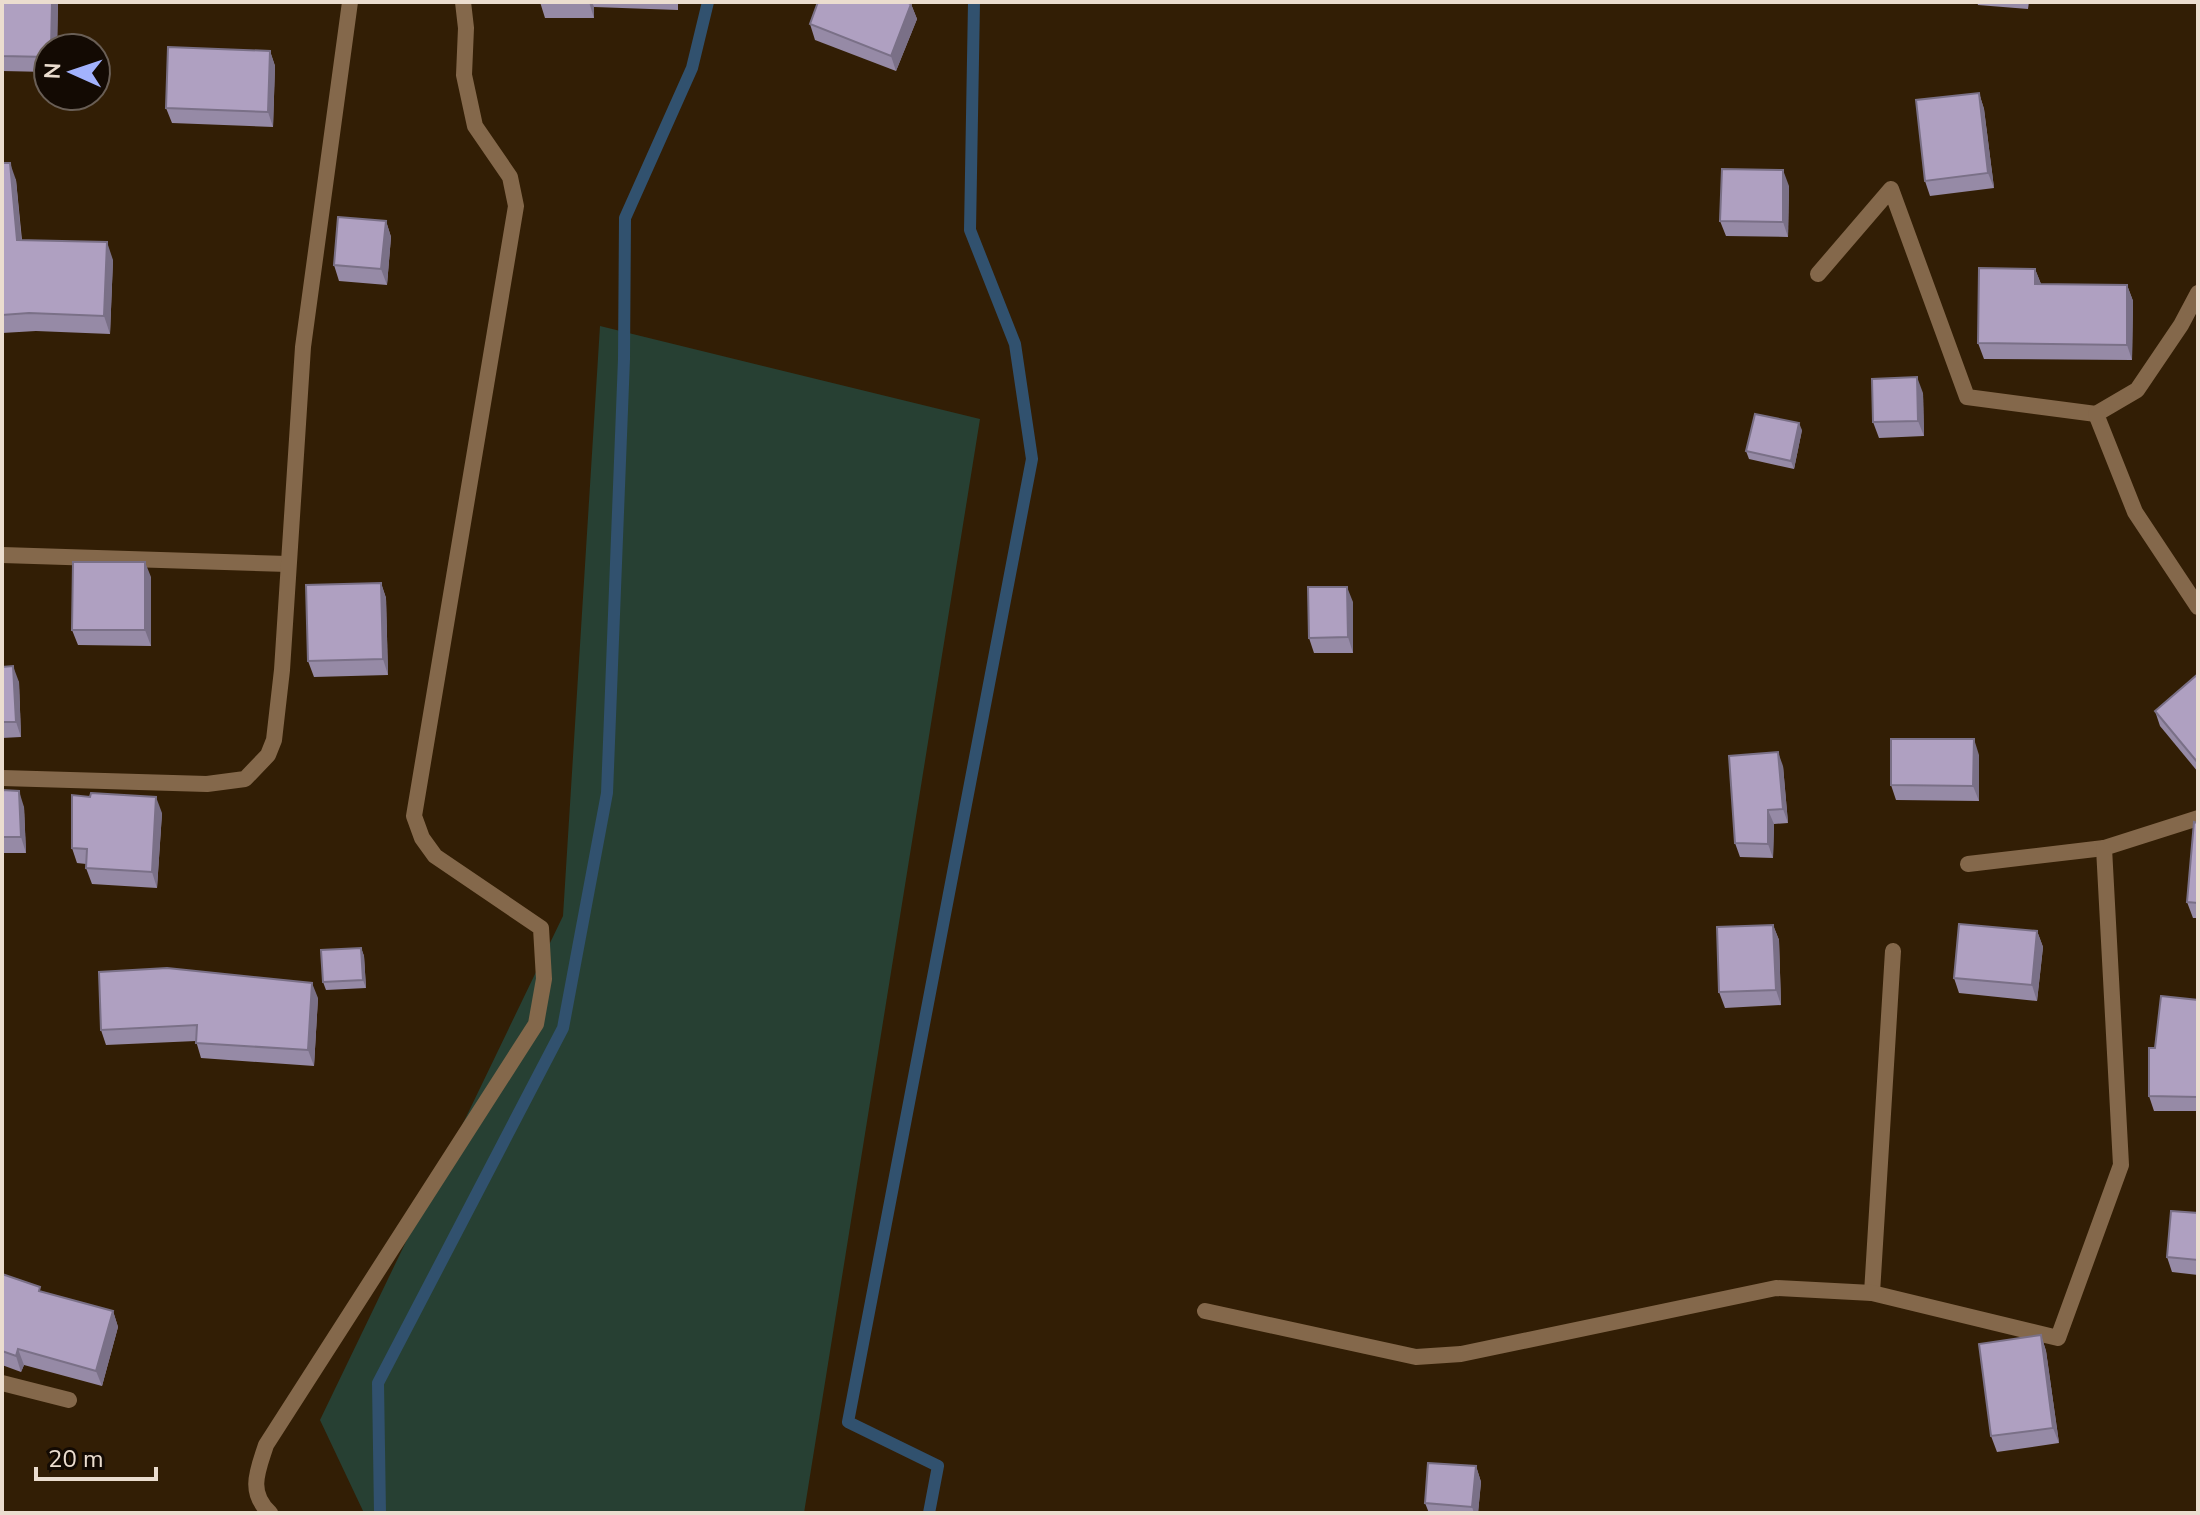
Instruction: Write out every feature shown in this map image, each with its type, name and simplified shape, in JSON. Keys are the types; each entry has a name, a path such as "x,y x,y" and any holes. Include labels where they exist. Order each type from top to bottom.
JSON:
{"street":[{"path":"2,778 207,784 245,779 268,755 274,740 282,670 303,347 331,163 350,2"},
{"path":"270,1513 262,1506 254,1482 266,1445 536,1024 544,979 541,928 435,856 422,838 414,816 516,206 510,177 475,126 464,75 466,28 463,2"},
{"path":"1818,274 1891,189 1967,397 2096,414 2137,390 2181,325 2198,293"},
{"path":"2096,414 2135,512 2198,607"},
{"path":"2,555 288,564"},
{"path":"1968,864 2104,848 2198,818"},
{"path":"1205,1311 1416,1357 1461,1354 1776,1288 1872,1293 2058,1338 2121,1165 2104,848"},
{"path":"1872,1293 1893,951"},
{"path":"2,1383 69,1400"}],"green space":[{"path":"600,326 980,419 804,1513 364,1513 320,1420 563,916"}],"building":[{"path":"2,2 52,2 51,32 32,32 32,57 2,56"},
{"path":"589,2 589,3 540,3"},
{"path":"818,2 911,4 891,56 810,24"},
{"path":"168,47 270,51 268,112 166,108"},
{"path":"1979,93 1988,173 1925,181 1916,100"},
{"path":"2,163 10,163 17,240 107,242 104,316 2,315"},
{"path":"1722,169 1783,170 1783,222 1720,221"},
{"path":"338,217 386,221 381,269 334,265"},
{"path":"1979,268 2035,269 2035,284 2127,285 2127,345 1978,343"},
{"path":"1917,377 1918,421 1873,422 1872,379"},
{"path":"1755,414 1799,423 1791,461 1746,451"},
{"path":"73,562 145,562 145,630 72,630"},
{"path":"381,583 383,659 308,661 306,585"},
{"path":"1308,587 1347,587 1348,637 1309,638"},
{"path":"13,666 16,722 2,722 2,667"},
{"path":"2198,674 2198,763 2155,711"},
{"path":"1891,739 1974,739 1973,786 1891,785"},
{"path":"1778,752 1783,809 1768,810 1768,844 1735,843 1729,756"},
{"path":"2,790 19,791 21,837 2,837"},
{"path":"91,793 156,797 152,872 86,868 87,849 72,848 72,795 90,797"},
{"path":"2194,822 2198,823 2198,903 2187,902"},
{"path":"1959,924 2037,931 2032,985 1954,978"},
{"path":"1773,925 1776,990 1719,992 1717,927"},
{"path":"361,948 363,980 323,982 321,950"},
{"path":"167,968 312,983 308,1050 196,1043 197,1025 101,1030 99,972"},
{"path":"2161,996 2198,1000 2198,1097 2149,1096 2149,1048 2155,1048"},
{"path":"2171,1211 2198,1213 2198,1260 2167,1257"},
{"path":"2,1274 40,1287 39,1291 113,1311 96,1371 18,1349 16,1356 2,1351"},
{"path":"2041,1335 2053,1428 1991,1436 1979,1344"},
{"path":"1428,1463 1476,1466 1472,1507 1425,1503"}],"waterway":[{"path":"380,1513 378,1383 563,1028 607,793 624,359 625,218 692,68 708,2"},
{"path":"929,1513 938,1466 848,1422 1032,459 1015,344 970,230 974,2"}]}
